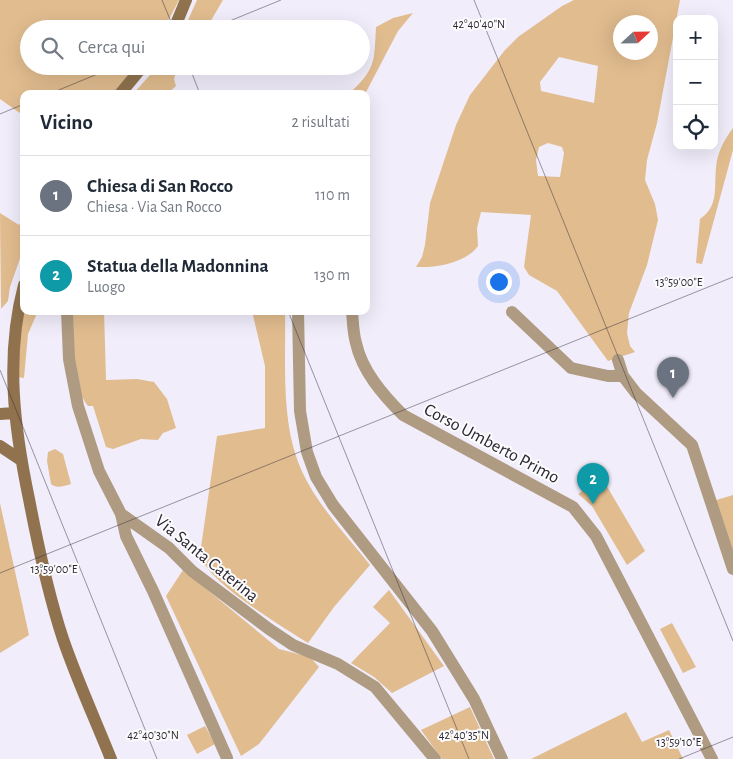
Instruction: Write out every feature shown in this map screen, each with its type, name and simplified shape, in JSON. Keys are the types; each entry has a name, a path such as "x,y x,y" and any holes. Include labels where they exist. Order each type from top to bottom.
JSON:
{"main road":[{"path":"178,20 186,0"},
{"path":"123,90 136,75"},
{"path":"20,308 13,349 13,412 42,566 61,632 111,759"},
{"path":"0,414 13,412"},
{"path":"0,446 21,460"}],"street":[{"path":"512,312 571,368 608,376 623,376"},
{"name":"Via Santa Caterina","path":"67,315 69,359 78,406 99,471 121,514 169,548 192,571 269,629 293,645 338,664 375,687 435,759"},
{"path":"298,315 300,412 307,452 316,477 333,504 432,631 474,699 502,759"},
{"name":"Corso Umberto Primo","path":"352,315 356,344 363,363 387,398 403,414 573,507 596,536 712,759"},
{"path":"618,360 623,376 668,425 692,445 733,569"},
{"path":"121,514 126,536 153,591 227,758"}],"shaded area":[{"path":"0,0 179,0 169,20 20,20 20,75 128,75 116,90 20,90 20,113 0,99"},
{"path":"197,0 223,0 211,20 188,20"},
{"path":"574,0 680,0 677,15 673,15 673,37 657,123 647,160 645,180 655,204 658,220 647,265 629,313 627,333 630,346 635,352 608,361 557,291 529,275 524,267 531,215 481,212 477,228 478,246 473,252 450,263 432,267 416,267 422,257 425,245 430,203 456,125 470,95 505,50 518,37 562,6","holes":["559,57 598,66 594,103 541,91 540,82","548,143 562,147 564,153 560,177 538,176 536,160 539,147"]},
{"path":"413,13 398,31 367,90 353,90 366,75 370,75 375,49 376,27 393,18"},
{"path":"150,75 175,75 174,79 176,86 172,90 137,90"},
{"path":"733,128 733,150 702,264 696,263 700,219 706,214 713,202 719,152"},
{"path":"0,213 19,225 20,223 20,258 10,287 8,301 1,309"},
{"path":"23,315 36,315 28,334 24,378 18,377 18,340"},
{"path":"73,315 104,315 106,380 137,379 154,382 167,399 176,428 163,433 158,440 141,439 113,449 106,447 93,406 88,406 78,385 73,348"},
{"path":"253,315 285,315 286,405 297,459 303,474 319,501 370,565 334,607 308,643 246,603 230,590 205,565 200,554 217,436 265,428 265,366"},
{"path":"55,449 63,454 71,484 58,487 51,484 47,461 48,452"},
{"path":"602,478 645,551 627,565 592,506 578,494"},
{"path":"733,495 733,564 713,501"},
{"path":"0,503 29,635 0,653"},
{"path":"183,570 279,649 310,657 319,667 259,744 241,756 166,596"},
{"path":"389,590 444,666 392,693 374,677 351,663 390,623 373,607"},
{"path":"672,623 696,667 683,673 660,629"},
{"path":"470,707 494,759 442,759 421,730"},
{"path":"626,712 642,742 669,730 683,759 531,759"},
{"path":"205,726 215,744 197,754 187,735"}],"place":[{"name":"Chiesa di San Rocco","path":"673,398"},
{"name":"Statua della Madonnina","path":"593,504"}]}
